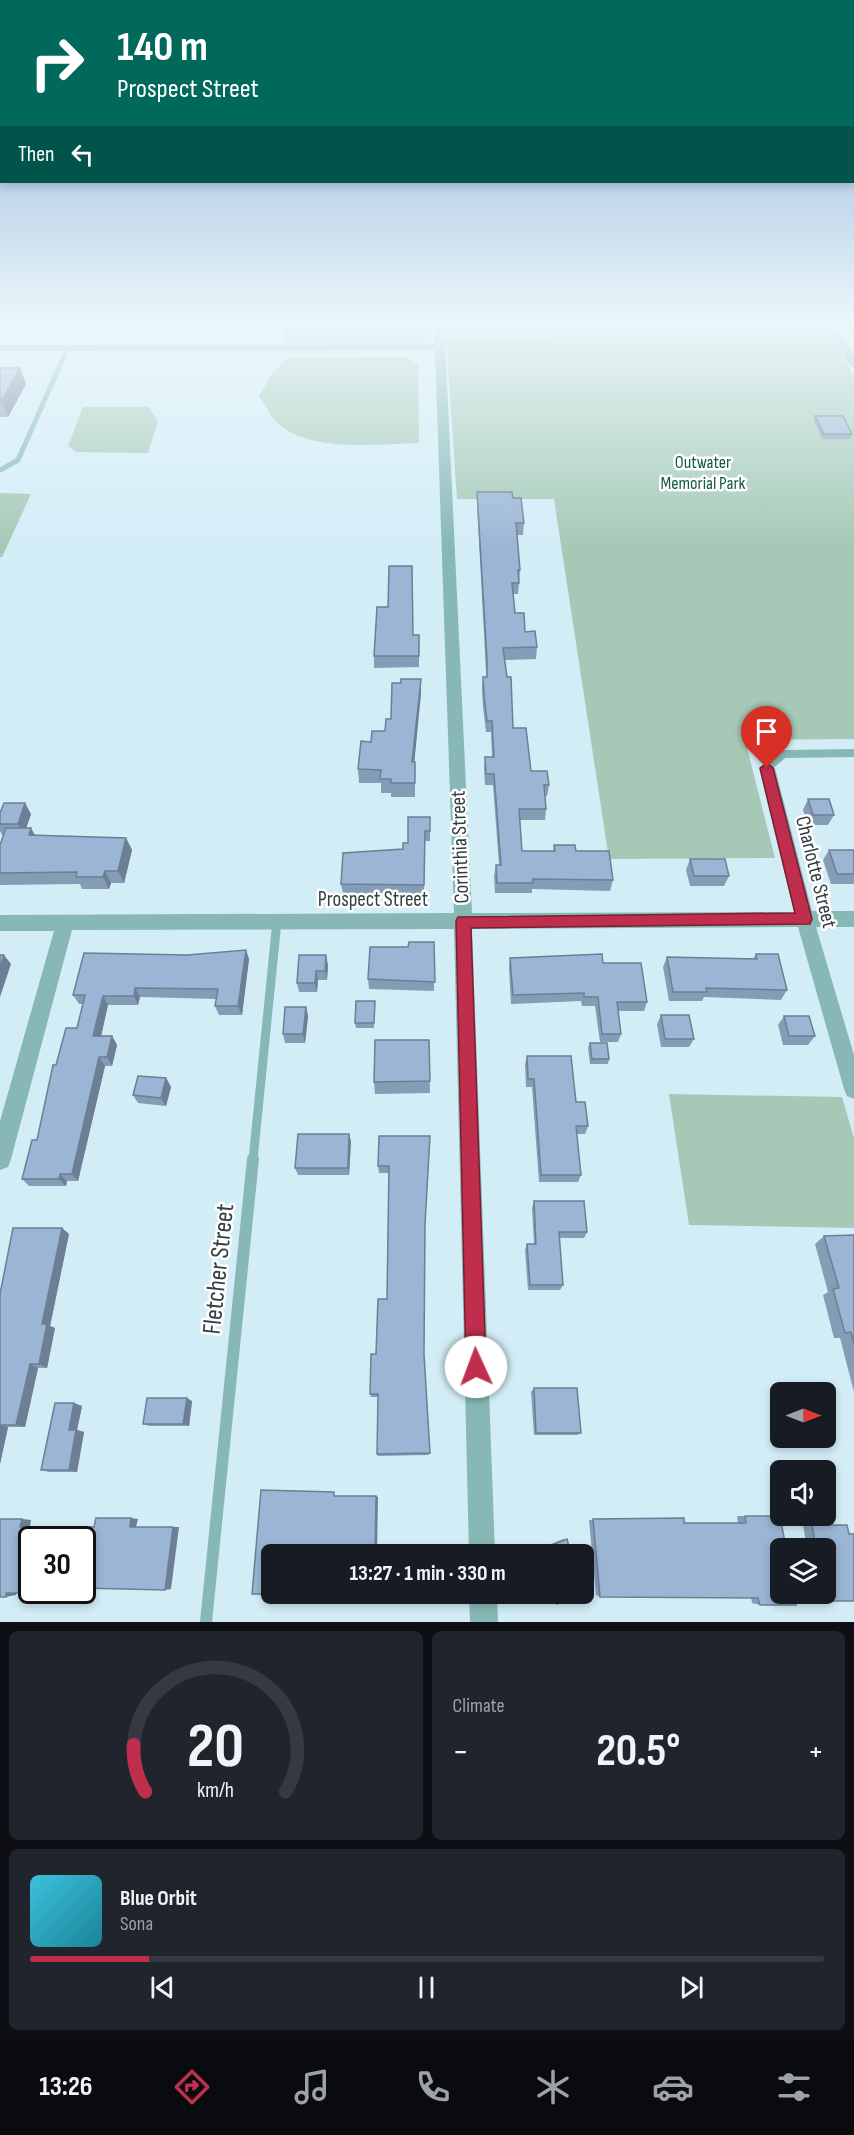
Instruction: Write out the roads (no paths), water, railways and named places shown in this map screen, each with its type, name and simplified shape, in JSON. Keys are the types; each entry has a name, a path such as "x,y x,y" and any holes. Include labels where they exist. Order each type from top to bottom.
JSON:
{"street":[{"name":"Corinthia Street","path":"442,396 463,921 482,1544"},
{"name":"Charlotte Street","path":"767,768 804,919 854,1089"},
{"name":"Prospect Street","path":"0,923 854,919"},
{"path":"0,1159 65,923"},
{"path":"483,1604 484,1622"}],"lane":[{"path":"0,470 18,460 46,396"},
{"path":"767,768 784,754 854,753"},
{"name":"Fletcher Street","path":"206,1622 277,921"}],"park label":[{"name":"Outwater Memorial Park","path":"703,472"}]}
